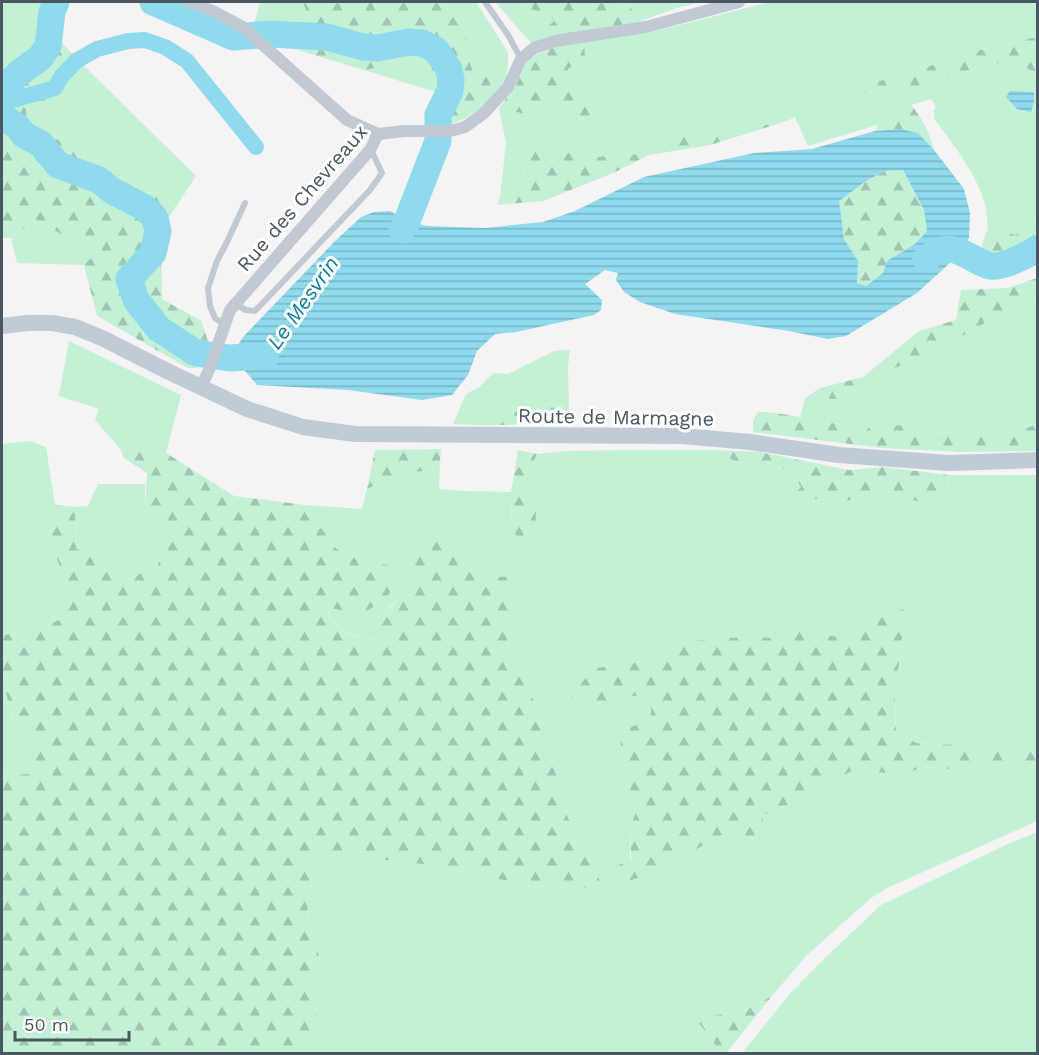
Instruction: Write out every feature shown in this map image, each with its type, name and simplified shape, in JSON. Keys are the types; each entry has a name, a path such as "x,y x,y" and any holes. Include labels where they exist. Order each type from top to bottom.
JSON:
{"main road":[{"name":"Route de Marmagne","path":"2,326 52,323 75,327 247,409 303,427 355,434 682,436 750,442 840,455 949,463 1038,460"}],"street":[{"path":"189,2 213,11 243,27 347,120 378,134"},
{"path":"522,58 534,48 555,41 646,27 739,2"},
{"name":"Rue des Chevreaux","path":"201,387 230,310 370,150 378,134 427,130 450,131 465,127 483,114 508,87 522,58"}],"lane":[{"path":"486,2 522,58"},
{"path":"235,304 246,310 255,311 370,190 382,173 370,150"},
{"path":"224,324 214,318 208,288 217,261 245,203"}],"green space":[{"path":"2,2 56,2 41,16 36,44 21,59 2,70"},
{"path":"56,2 59,2 60,41 90,72 55,105 26,110 28,125 108,165 137,192 161,193 175,208 161,228 162,299 201,321 209,344 198,368 188,368 97,316 84,265 92,257 76,243 37,220 11,237 2,225 2,70 21,59 36,44 41,16"},
{"path":"260,2 303,2 309,19 253,28"},
{"path":"303,2 441,2 448,10 471,26 463,45 475,77 506,77 495,95 479,109 460,120 440,127 440,93 429,90 431,75 425,62 408,59 393,65 364,70 268,41 253,28 309,19"},
{"path":"441,2 476,2 508,52 506,77 475,77 463,45 470,26"},
{"path":"495,2 528,2 525,7 551,15 554,21 551,37 531,43"},
{"path":"528,2 619,2 630,6 638,22 551,37 546,28 554,21 551,16 525,7"},
{"path":"619,2 701,2 638,22 630,6"},
{"path":"770,2 1037,2 1037,37 963,54 902,76 854,87 948,78 982,66 1015,60 1037,75 1037,223 1016,235 988,228 986,207 981,192 963,159 934,118 936,107 931,99 911,105 877,125 808,146 795,117 787,121 713,135 679,135 649,155 619,154 590,158 562,151 526,156 523,189 500,197 506,143 499,108 529,115 552,93 586,121 594,108 567,74 568,69 585,56 584,42 648,33"},
{"path":"1037,37 1037,75 1015,60 982,66 948,78 875,97 853,87 902,76 963,54"},
{"path":"584,42 585,56 568,69 567,74 595,108 586,121 552,93 529,115 499,108 516,85 527,60 557,46"},
{"path":"408,59 425,62 431,75 429,90 364,70 393,65"},
{"path":"90,72 196,176 175,208 161,193 137,192 108,165 28,125 25,110 55,105"},
{"path":"911,105 925,126 934,150 918,133 900,129 876,131 877,125"},
{"path":"787,121 710,145 649,155 679,135 713,135"},
{"path":"531,147 590,158 619,154 649,155 613,173 543,201 498,205 500,197 523,189 526,156"},
{"path":"903,170 924,210 927,231 915,244 887,261 883,273 866,286 856,283 858,261 844,239 839,201 884,171"},
{"path":"37,220 76,243 92,257 84,265 17,263 11,238 2,238 2,225 12,237"},
{"path":"1037,223 1037,240 1014,253 997,272 980,272 973,266 972,260 980,250 988,228 1016,235"},
{"path":"1037,278 1037,297 1028,303 1007,310 962,336 914,358 838,399 805,398 820,388 863,377 919,331 956,320 961,290 1008,288"},
{"path":"1037,297 1037,424 1022,430 987,434 929,432 913,425 861,435 847,431 845,425 800,417 805,398 838,399 914,358 962,336 1007,310 1028,303"},
{"path":"69,341 181,395 166,453 121,450 95,420 99,409 59,396"},
{"path":"570,350 569,410 553,403 491,415 479,425 453,424 466,394 479,387 493,373 508,374 554,351"},
{"path":"553,403 569,410 565,421 479,425 491,415"},
{"path":"758,412 845,425 847,431 861,435 871,426 913,425 929,432 987,434 1022,430 1037,424 1037,451 960,452 882,448 753,432 753,421"},
{"path":"30,441 46,447 55,505 55,526 38,539 56,555 71,604 61,619 31,632 2,635 2,444"},
{"path":"441,449 440,461 423,471 395,475 367,489 375,450"},
{"path":"121,450 166,453 234,496 305,505 331,545 346,555 387,565 399,572 396,586 382,602 363,613 327,607 338,627 372,643 379,636 363,630 362,623 380,616 415,580 409,556 421,545 448,540 477,570 493,577 517,575 505,657 523,673 541,721 568,818 581,835 585,852 604,888 530,886 440,866 315,855 308,901 307,931 317,948 321,965 314,986 318,1027 309,1053 2,1053 2,776 28,774 31,740 14,718 8,701 2,635 31,632 61,619 71,604 56,555 38,539 55,526 55,505 75,507 76,549 95,550 112,570 130,580 146,570 157,568 158,550 171,511 145,507 147,473 124,458"},
{"path":"518,450 537,454 523,482 536,512 535,535 520,543 512,527 511,492"},
{"path":"623,450 715,450 736,462 789,469 801,487 790,499 845,501 881,494 897,494 919,502 937,513 949,489 948,475 1037,475 1037,749 916,743 896,731 895,697 902,637 914,606 857,624 847,639 829,635 807,624 789,639 716,638 677,643 655,656 633,663 596,668 572,697 598,706 615,704 637,696 643,696 651,703 651,723 621,751 636,811 630,828 630,881 674,861 730,830 750,839 763,815 795,802 852,771 903,774 925,767 961,770 991,762 1037,762 1037,821 887,888 871,898 807,955 772,996 745,1011 715,1015 700,1023 722,1053 309,1053 318,1027 314,986 321,965 317,948 307,931 308,901 315,855 440,866 530,886 604,888 585,852 581,835 568,818 541,721 523,673 505,658 517,575 503,578 481,574 468,563 409,557 416,580 380,616 362,623 379,636 372,643 338,626 327,606 344,611 382,602 396,586 399,573 346,555 331,545 305,505 362,509 367,489 395,475 423,471 440,461 439,489 511,492 512,527 536,512 523,482 537,454"},
{"path":"715,450 759,452 849,470 883,467 948,475 949,489 937,514 919,502 897,494 881,494 845,501 789,499 801,487 789,469 736,462"},
{"path":"98,484 145,484 145,506 171,511 158,550 157,568 146,570 130,580 112,570 95,550 76,550 75,507 88,506"},
{"path":"915,605 902,637 895,697 896,731 916,743 1037,749 1037,762 991,762 962,770 925,767 903,774 852,771 795,802 763,815 763,836 750,839 730,830 660,868 617,884 611,868 631,860 630,828 636,811 621,751 620,729 651,722 651,704 643,696 630,697 604,706 571,698 596,668 633,663 655,656 677,643 716,638 789,639 807,624 829,635 847,639 857,624"},
{"path":"2,649 4,679 12,716 31,740 28,774 2,776"},
{"path":"1037,832 1037,1053 742,1053 788,996 881,905"},
{"path":"772,996 726,1053 722,1053 699,1023 715,1015 745,1011"}],"water":[{"path":"1010,91 1034,92 1031,112 1017,109 1006,97"},
{"path":"900,129 918,133 934,150 964,189 970,213 969,238 952,261 917,293 846,336 828,339 675,314 640,302 624,292 616,280 618,273 605,270 585,284 602,300 601,310 594,315 516,332 495,334 477,351 468,375 452,395 422,400 348,390 257,385 229,358 244,336 334,242 361,217 374,212 390,211 407,221 427,226 485,228 543,222 575,211 644,177 754,153 812,149 875,131","holes":["903,170 924,210 927,231 915,244 887,261 883,273 866,286 857,283 858,261 844,239 839,201 884,171"]}],"waterway":[{"name":"Le Mesvrin","path":"2,91 19,73 41,57 48,46 52,12 56,2"},
{"name":"Le Mesvrin","path":"153,2 233,37 271,34 327,37 363,47 377,48 409,42 422,43 436,50 449,69 450,91 438,115 438,141 402,230"},
{"path":"2,103 55,88 61,77 76,61 97,49 128,41 145,40 165,47 187,61 256,147"},
{"name":"Le Mesvrin","path":"2,116 18,127 24,135 41,144 58,165 99,180 111,190 145,208 155,218 158,231 153,253 129,279 136,300 159,329 196,353 229,358 266,356"},
{"name":"Le Mesvrin","path":"926,259 936,252 952,249 983,264 995,266 1015,260 1038,248"}]}
